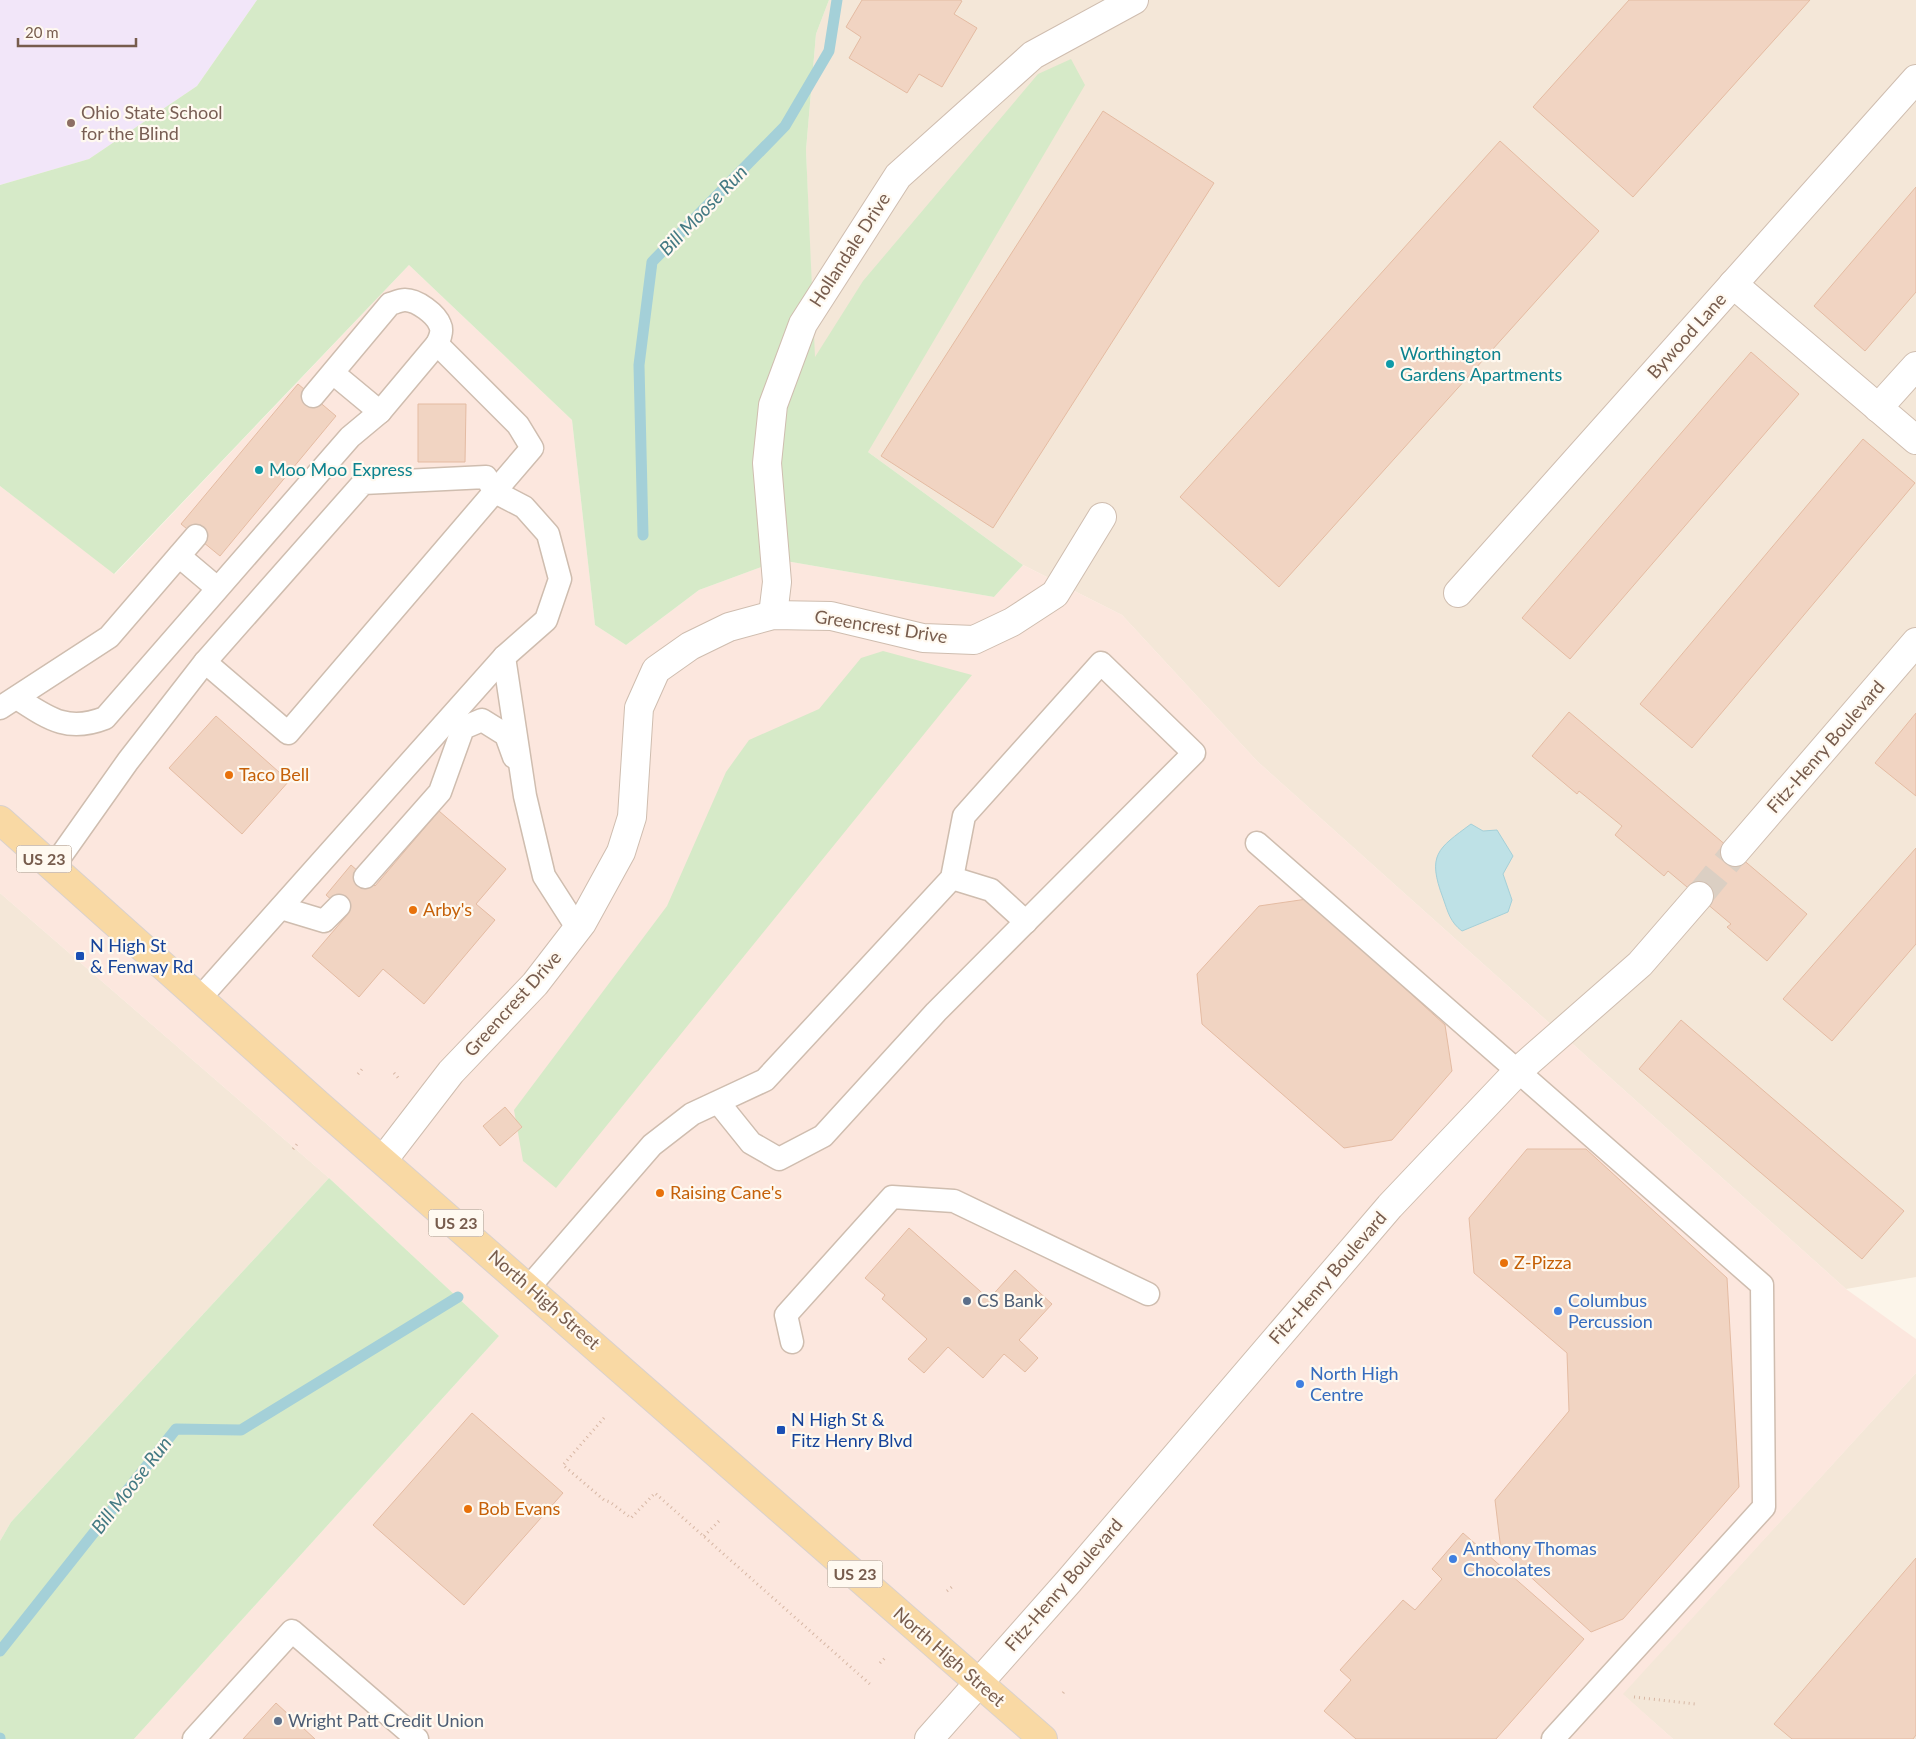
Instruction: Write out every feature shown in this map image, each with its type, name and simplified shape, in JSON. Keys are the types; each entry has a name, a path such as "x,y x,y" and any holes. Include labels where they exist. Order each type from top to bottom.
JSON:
{"main road":[{"name":"North High Street","path":"0,820 321,1107 384,1159 1043,1739"}],"street":[{"name":"Hollandale Drive","path":"773,615 777,582 767,463 773,405 803,324 898,176 1034,55 1134,0"},
{"name":"Bywood Lane","path":"1458,593 1916,79"},
{"path":"1733,284 1916,440"},
{"path":"1878,408 1916,366"},
{"name":"Greencrest Drive","path":"384,1159 451,1072 535,984 578,929 621,852 632,817 639,708 656,670 690,646 729,627 773,615 831,616 923,638 974,640 1012,622 1055,594 1102,517"},
{"name":"Fitz-Henry Boulevard","path":"1735,852 1916,642"},
{"name":"Fitz-Henry Boulevard","path":"928,1739 1075,1574 1390,1206 1518,1071 1640,964 1699,896"}],"lane":[{"path":"8,703 68,724 87,725 105,718 350,438 380,412 437,344 441,336 440,325 432,314 417,303 406,300 390,304 313,396"},
{"path":"206,662 288,733 532,448 518,425 437,344"},
{"path":"333,373 380,412"},
{"path":"53,866 128,761 206,662 363,483 486,477 495,492 524,506 548,534 560,579 546,620 504,657 201,998"},
{"path":"8,703 109,637 196,536"},
{"path":"179,556 217,588"},
{"path":"504,657 524,786 544,876 578,929"},
{"path":"529,1287 652,1144 692,1114 764,1080 952,878 964,816 1101,663 1194,753 936,1012 823,1136 779,1159 752,1143 718,1102"},
{"path":"365,877 440,792 463,728 482,720 506,735 524,786"},
{"path":"1257,843 1762,1285 1764,1507 1553,1739"},
{"path":"952,878 991,890 1026,922"},
{"path":"281,908 324,921 339,906"},
{"path":"792,1342 786,1315 892,1197 954,1200 1148,1294"},
{"path":"194,1739 292,1630 417,1739"}],"path":[{"path":"358,1074 363,1068"},
{"path":"394,1073 400,1080"},
{"path":"293,1149 298,1143"},
{"path":"604,1418 563,1465 604,1500 610,1502 631,1518 655,1493 872,1686"},
{"path":"704,1536 720,1519"},
{"path":"948,1591 953,1586"},
{"path":"880,1663 886,1657"},
{"path":"1062,1694 1066,1689"},
{"path":"1595,1693 1695,1704"}],"shaded area":[{"name":"Ohio State School for the Blind","path":"0,0 257,0 197,86 89,159 0,185"},
{"path":"829,0 1916,0 1916,1277 1846,1289 1257,761 1122,615 1023,565 868,452 814,357 806,150 816,34"},
{"path":"409,265 572,420 595,625 626,645 699,590 780,560 994,597 1023,565 1122,615 1257,761 1846,1289 1916,1339 1916,1373 1623,1694 1673,1739 134,1739 499,1336 329,1178 0,893 0,486 115,574"},
{"path":"0,893 329,1178 11,1522 0,1541"},
{"path":"1916,1373 1916,1739 1673,1739 1622,1694"}],"green space":[{"path":"257,0 829,0 816,34 806,150 815,357 863,281 1038,74 1071,59 1085,85 868,452 1023,565 994,597 780,560 699,590 626,645 595,625 572,420 409,265 114,574 0,486 0,185 89,159 197,86"},
{"path":"883,651 972,675 556,1188 523,1161 514,1110 667,906 726,772 749,740 819,709 861,658"},
{"path":"329,1178 499,1336 134,1739 0,1739 0,1541 11,1522"}],"water":[{"path":"1471,824 1483,831 1497,830 1513,856 1503,874 1512,900 1508,912 1462,931 1452,920 1448,912 1438,884 1436,862 1438,854 1443,847"}],"building":[{"path":"862,0 960,0 962,1 954,14 977,28 942,87 919,74 907,93 849,58 861,37 846,27"},
{"path":"1629,0 1810,0 1633,197 1533,107"},
{"path":"1103,111 1214,183 993,528 881,456"},
{"name":"Worthington Gardens Apartments","path":"1500,141 1599,231 1279,587 1180,497"},
{"path":"1916,187 1916,292 1865,351 1814,306"},
{"path":"1751,352 1799,394 1570,659 1522,618"},
{"name":"Moo Moo Express","path":"298,384 336,416 220,556 181,524"},
{"path":"418,404 466,404 465,462 418,462"},
{"path":"1863,439 1915,483 1692,748 1640,704"},
{"path":"1569,712 1807,914 1767,961 1727,927 1731,924 1668,871 1664,876 1615,835 1622,826 1579,791 1577,794 1532,756"},
{"path":"1916,713 1916,796 1875,763"},
{"name":"Taco Bell","path":"216,716 289,781 242,834 169,768"},
{"name":"Arby's","path":"439,811 506,869 476,904 495,920 424,1004 383,969 359,997 312,956 348,914 326,895 351,865 375,886"},
{"path":"1916,848 1916,944 1832,1041 1783,999"},
{"path":"1307,899 1445,1025 1452,1071 1392,1140 1344,1148 1202,1024 1197,974 1259,906"},
{"path":"1681,1020 1904,1211 1862,1259 1639,1069"},
{"path":"505,1107 522,1127 500,1146 483,1126"},
{"path":"1527,1149 1586,1149 1727,1278 1739,1487 1623,1619 1591,1632 1501,1550 1495,1500 1569,1411 1567,1353 1474,1273 1469,1218"},
{"name":"CS Bank","path":"909,1228 989,1299 1015,1270 1052,1304 1019,1340 1038,1358 1025,1372 1004,1354 983,1378 948,1347 924,1373 908,1359 927,1339 882,1299 885,1295 865,1278"},
{"name":"Bob Evans","path":"472,1413 563,1493 464,1605 373,1525"},
{"path":"1463,1533 1584,1639 1496,1739 1356,1739 1324,1711 1351,1680 1340,1670 1403,1600 1415,1610 1442,1579 1432,1569"},
{"path":"1916,1558 1916,1735 1913,1739 1792,1739 1774,1724"},
{"name":"Wright Patt Credit Union","path":"276,1703 315,1739 243,1739"}],"waterway":[{"name":"Bill Moose Run","path":"643,535 639,365 652,262 785,126 829,51 837,0"},
{"name":"Bill Moose Run","path":"0,1651 176,1429 241,1430 458,1297"}],"tunnel":[{"path":"1699,896 1735,852"}],"place":[{"name":"Ohio State School for the Blind","path":"71,123"},
{"name":"Worthington Gardens Apartments","path":"1390,364"},
{"name":"Moo Moo Express","path":"259,470"},
{"name":"Taco Bell","path":"229,775"},
{"name":"Arby's","path":"413,910"},
{"name":"N High St & Fenway Rd","path":"80,956"},
{"name":"Raising Cane's","path":"660,1193"},
{"name":"Z-Pizza","path":"1504,1263"},
{"name":"CS Bank","path":"967,1301"},
{"name":"Columbus Percussion","path":"1558,1311"},
{"name":"North High Centre","path":"1300,1384"},
{"name":"N High St & Fitz Henry Blvd","path":"781,1430"},
{"name":"Bob Evans","path":"468,1509"},
{"name":"Anthony Thomas Chocolates","path":"1453,1559"},
{"name":"Wright Patt Credit Union","path":"278,1721"}]}
